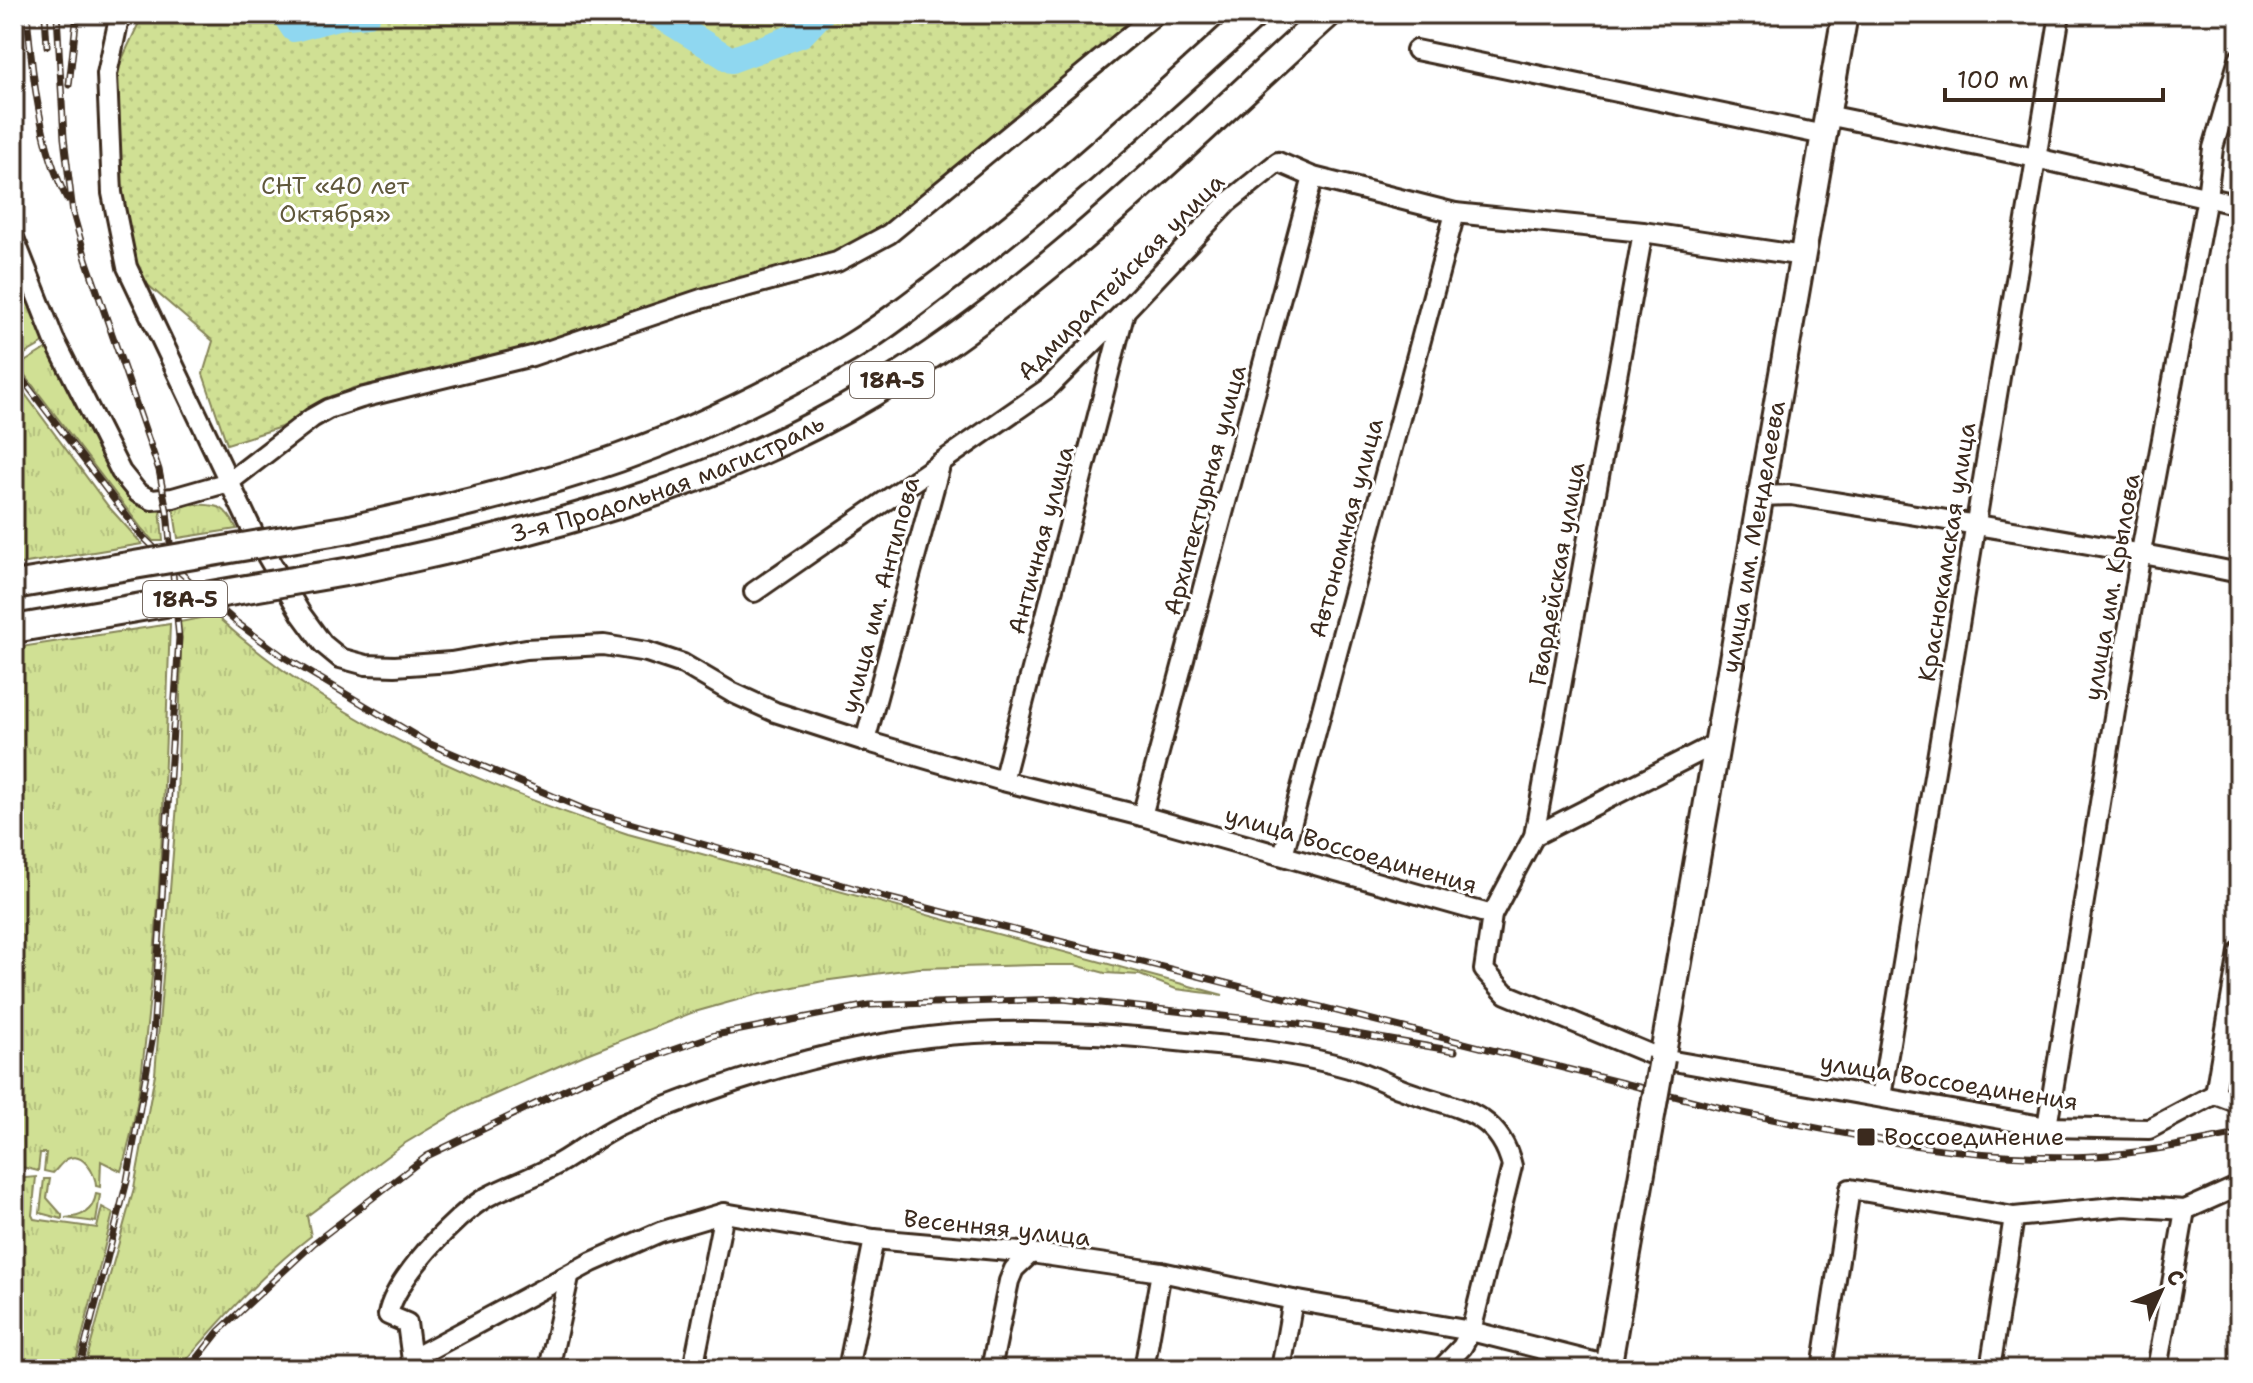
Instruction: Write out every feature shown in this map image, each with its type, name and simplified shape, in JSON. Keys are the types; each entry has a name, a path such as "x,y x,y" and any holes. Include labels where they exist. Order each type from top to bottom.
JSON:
{"highway":[{"name":"3-я Продольная магистраль","path":"14,585 350,529 470,502 618,458 704,424 847,350 911,305 1015,225 1255,14"},
{"name":"3-я Продольная магистраль","path":"14,629 357,570 486,543 636,501 769,447 872,393 939,350 1050,263 1328,14"}],"main road":[{"name":"улица им. Менделеева","path":"1608,1368 1844,14"}],"street":[{"name":"улица Воссоединения","path":"120,14 107,74 112,193 127,267 254,534 301,614 323,644 340,658 366,665 395,666 451,662 526,649 604,645 647,652 683,664 731,692 775,712 865,741 1492,915 1484,970 1506,994 1662,1059 2047,1127 2149,1129 2215,1094"},
{"path":"14,238 54,339 121,472 138,493 152,500 173,498 229,482 328,409 532,356 701,299 837,262 889,234 1156,14"},
{"name":"Краснокамская улица","path":"1881,1097 2060,14"},
{"path":"1416,50 1826,125 2036,158 2239,205"},
{"name":"улица им. Крылова","path":"2047,1127 2141,552 2207,197 2213,148 2239,59"},
{"name":"Адмиралтейская улица","path":"754,592 1048,388 1227,203 1278,162 1313,177 1455,213 1643,232 1803,256"},
{"name":"Архитектурная улица","path":"1142,816 1313,177"},
{"name":"Автономная улица","path":"1283,855 1455,213"},
{"name":"Гвардейская улица","path":"1492,915 1534,836 1643,232"},
{"name":"Античная улица","path":"1003,781 1125,311"},
{"name":"улица им. Антипова","path":"865,741 941,462"},
{"path":"1761,496 1791,495 1975,524 2141,552 2239,573"},
{"path":"1534,836 1717,743"},
{"path":"2239,952 2215,1094 2239,1103"},
{"path":"413,1368 407,1323 388,1315 390,1300 435,1240 485,1198 549,1169 622,1124 751,1076 824,1056 910,1040 997,1032 1144,1037 1243,1048 1349,1068 1433,1102 1464,1107 1489,1123 1508,1148 1512,1166 1471,1331 1462,1347 1441,1369"},
{"path":"1822,1369 1850,1189 2014,1217 2124,1206 2185,1210 2239,1186"},
{"path":"2157,1369 2185,1210"},
{"path":"693,1369 724,1213"},
{"name":"Весенняя улица","path":"413,1368 421,1354 440,1342 569,1277 592,1262 660,1232 724,1213 874,1239 1031,1253 1161,1272 1293,1300 1471,1331 1608,1368"},
{"path":"1990,1369 2014,1217"},
{"path":"848,1369 874,1239"},
{"path":"991,1369 1009,1281 1014,1269 1031,1253"},
{"path":"1144,1369 1161,1272"},
{"path":"549,1369 569,1277"},
{"path":"1281,1369 1293,1300"}],"green space":[{"name":"СНТ «40 лет Октября»","path":"143,14 1174,14 896,241 823,277 648,325 353,388 281,427 227,444 203,374 213,341 148,285 135,264 122,192 116,72"},
{"path":"14,262 45,337 42,344 14,360"},
{"path":"47,348 54,351 114,471 160,508 163,541 153,541 142,529 18,366"},
{"path":"14,379 108,506 142,544 14,565"},
{"path":"183,503 221,508 237,529 178,538 173,506"},
{"path":"215,615 260,653 358,718 463,771 572,815 628,834 1223,995 1176,989 1140,975 1105,973 1075,965 919,968 823,981 755,995 691,1013 584,1055 466,1107 402,1145 307,1216 311,1236 241,1299 179,1369 84,1369 134,1188 155,1074 177,804 180,622"},
{"path":"170,624 158,903 143,1062 137,1106 121,1171 101,1161 100,1187 96,1186 88,1165 78,1158 67,1159 53,1173 44,1171 46,1153 40,1153 38,1171 14,1165 14,648"},
{"path":"36,1177 34,1219 97,1228 102,1207 113,1213 74,1369 14,1369 14,1179"},
{"path":"44,1179 50,1179 47,1198 62,1219 40,1213"},
{"path":"96,1194 100,1195 96,1222 65,1218 85,1212"}],"waterway":[{"path":"284,14 294,29 338,17 368,14"},
{"path":"657,14 731,60 802,34 821,14"}],"railway":[{"path":"27,14 44,133 67,199"},
{"path":"45,14 47,46"},
{"path":"57,14 64,138 73,213 159,470 167,511 179,638 153,1035 127,1181 79,1369"},
{"path":"69,85 77,14"},
{"path":"14,368 141,535 236,622 284,657 428,743 588,811 888,898 1734,1111 1823,1129 1958,1151 2049,1157 2131,1153 2239,1134"},
{"path":"189,1369 219,1331 314,1243 427,1156 581,1082 715,1035 869,1005 1063,999 1298,1024 1455,1051"}],"place":[{"name":"Воссоединение","path":"1866,1137"}]}
